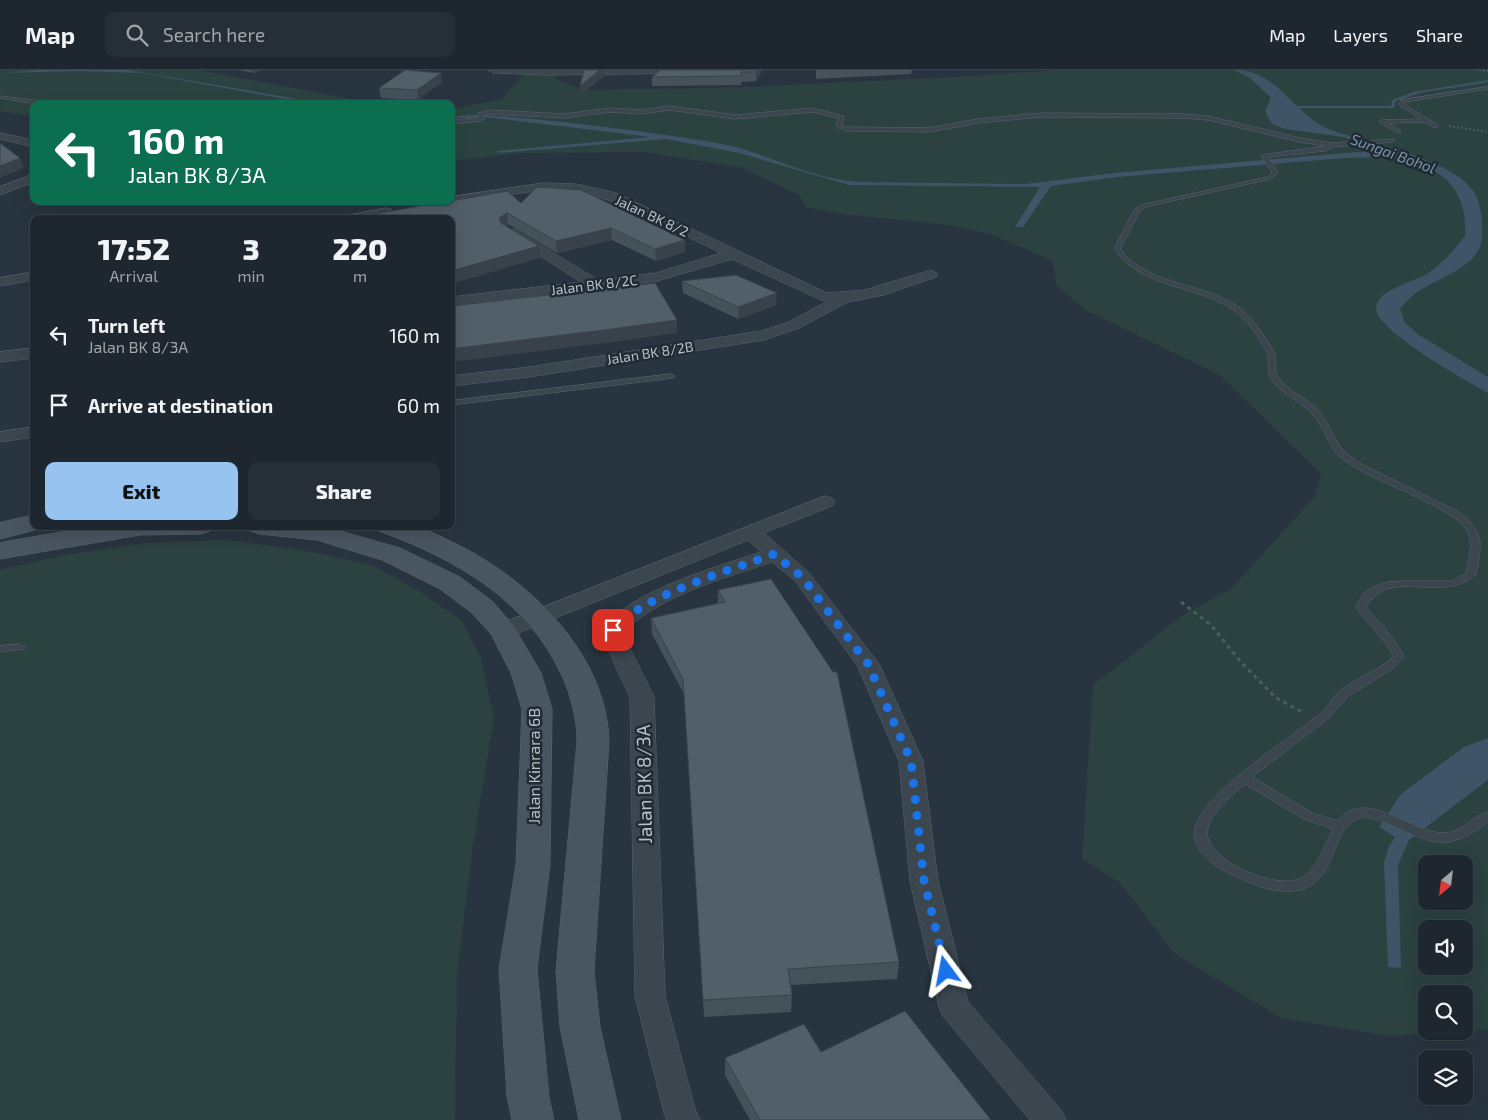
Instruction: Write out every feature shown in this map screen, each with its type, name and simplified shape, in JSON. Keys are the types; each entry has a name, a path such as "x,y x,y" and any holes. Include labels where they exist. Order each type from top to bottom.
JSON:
{"street":[{"path":"494,70 695,70"},
{"path":"0,136 30,143"},
{"path":"0,191 30,180"},
{"name":"Jalan BK 8/2","path":"455,201 543,187 576,188 612,196 824,297 842,299"},
{"path":"372,215 395,211"},
{"path":"509,230 596,285"},
{"name":"Jalan BK 8/2C","path":"455,302 657,277 733,254"},
{"path":"842,299 859,297 931,274"},
{"path":"0,282 30,277"},
{"name":"Jalan BK 8/2B","path":"455,381 529,372 764,335 794,325 842,299"},
{"path":"0,357 30,353"},
{"path":"0,437 30,433"},
{"path":"503,630 752,533 825,502"},
{"path":"0,531 30,525"},
{"path":"0,551 121,530"},
{"name":"Jalan Kinrara 6B","path":"293,530 319,533 391,554 450,583 482,607 503,630 526,673 537,708 534,865 518,969 528,1098 533,1120"},
{"path":"401,530 458,554 508,587 540,617 553,633 580,677 593,728 575,973 582,1035 600,1120"},
{"path":"752,533 802,577 868,664 911,761 924,881 954,1007 1050,1120"},
{"name":"Jalan BK 8/3A","path":"684,1120 680,1113 650,996 642,697 615,642 613,630 635,610 660,597 774,554"}],"lane":[{"path":"1436,126 1401,104 1402,101 1488,88"},
{"path":"0,97 30,101"},
{"path":"455,121 492,112 564,116 611,110 640,112 670,108 743,117 812,110 842,117 840,127 846,129 898,131 929,130 978,121 1041,115 1182,116 1208,118 1300,140 1332,145 1392,140"},
{"path":"1398,131 1382,122 1425,120"},
{"path":"1332,145 1325,149 1263,158 1275,172 1274,175 1261,181 1143,206 1137,210 1117,249 1121,257 1159,279 1219,300 1238,310 1245,316 1271,354 1272,375 1283,387 1314,411 1334,444 1344,456 1366,471 1453,512 1468,523 1474,534 1475,553 1471,574 1456,584 1434,586 1399,584 1377,587 1364,596 1361,607 1369,620 1394,645 1399,656 1394,663 1370,675 1342,694 1328,712 1288,740 1220,801 1207,816 1200,830 1203,847 1216,858 1247,878 1268,885 1289,887 1305,883 1316,874 1341,827 1351,816 1375,814 1430,838 1450,838 1467,832 1488,816"},
{"path":"455,403 671,376"},
{"path":"0,649 20,647"},
{"path":"1246,778 1308,816 1341,827"}],"path":[{"path":"1479,70 1488,72"},
{"path":"1181,602 1211,625 1240,661 1276,698 1317,720"}],"green space":[{"path":"0,70 198,70 359,100 30,100 30,116 0,111"},
{"path":"527,70 564,70 554,78 584,90 747,87 1058,70 1488,70 1488,1030 1473,1031 1473,985 1418,985 1418,1034 1389,1036 1281,1018 1175,954 1119,882 1082,859 1093,685 1183,615 1232,588 1315,496 1321,474 1220,375 1087,311 1056,285 1053,261 1004,240 974,230 806,207 799,195 740,167 643,152 523,153 455,161 455,108 502,99"},
{"path":"228,540 303,550 372,565 419,591 461,620 481,658 494,718 473,846 457,976 455,1120 0,1120 0,570 64,555 146,543"}],"water":[{"path":"37,70 128,70 304,100 290,100 142,73 78,71 0,73"},
{"name":"Sungai Bohol","path":"1234,70 1249,72 1262,77 1283,92 1312,120 1324,127 1435,164 1462,179 1475,193 1480,207 1482,222 1481,243 1478,251 1464,266 1416,293 1400,309 1405,323 1419,335 1488,377 1488,393 1410,345 1384,323 1377,313 1377,304 1382,296 1435,268 1465,236 1464,211 1456,192 1444,178 1428,168 1409,162 1366,157 1344,158 1118,177 1051,186 1023,227 1015,227 1040,187 849,185 739,153 666,139 499,153 496,151 650,137 485,117 455,118 466,115 538,119 712,142 748,151 811,173 860,182 1025,184 1114,173 1369,151 1363,144 1339,136 1282,128 1273,124 1265,111 1271,98 1250,78"},
{"path":"1488,738 1488,780 1409,840 1398,865 1401,968 1388,967 1384,863 1389,846 1395,837 1379,827 1401,794 1464,747"}],"building":[{"path":"405,70 441,73 417,90 379,88"},
{"path":"584,70 600,70 580,86"},
{"path":"660,70 757,70 756,72 741,72 741,76 652,77"},
{"path":"0,143 20,158 0,166"},
{"path":"537,187 581,190 685,240 655,249 611,228 556,241 507,213 499,218 501,223 539,246 455,270 455,215 370,215 425,205 455,205 455,200 507,191 521,203"},
{"path":"736,275 777,293 738,307 682,281"},
{"path":"655,283 677,320 455,349 455,306"},
{"path":"771,579 833,672 837,672 899,962 788,969 792,995 703,1000 683,679 651,618 725,602 718,590"},
{"path":"905,1011 991,1120 760,1120 725,1058 804,1024 821,1052"}],"waterway":[{"path":"1290,107 1393,107 1393,101 1403,97 1426,91 1488,81"}],"route":[{"path":"613,630 620,621 635,610 660,597 774,554 802,577 868,664 911,761 924,881 946,971"}]}
